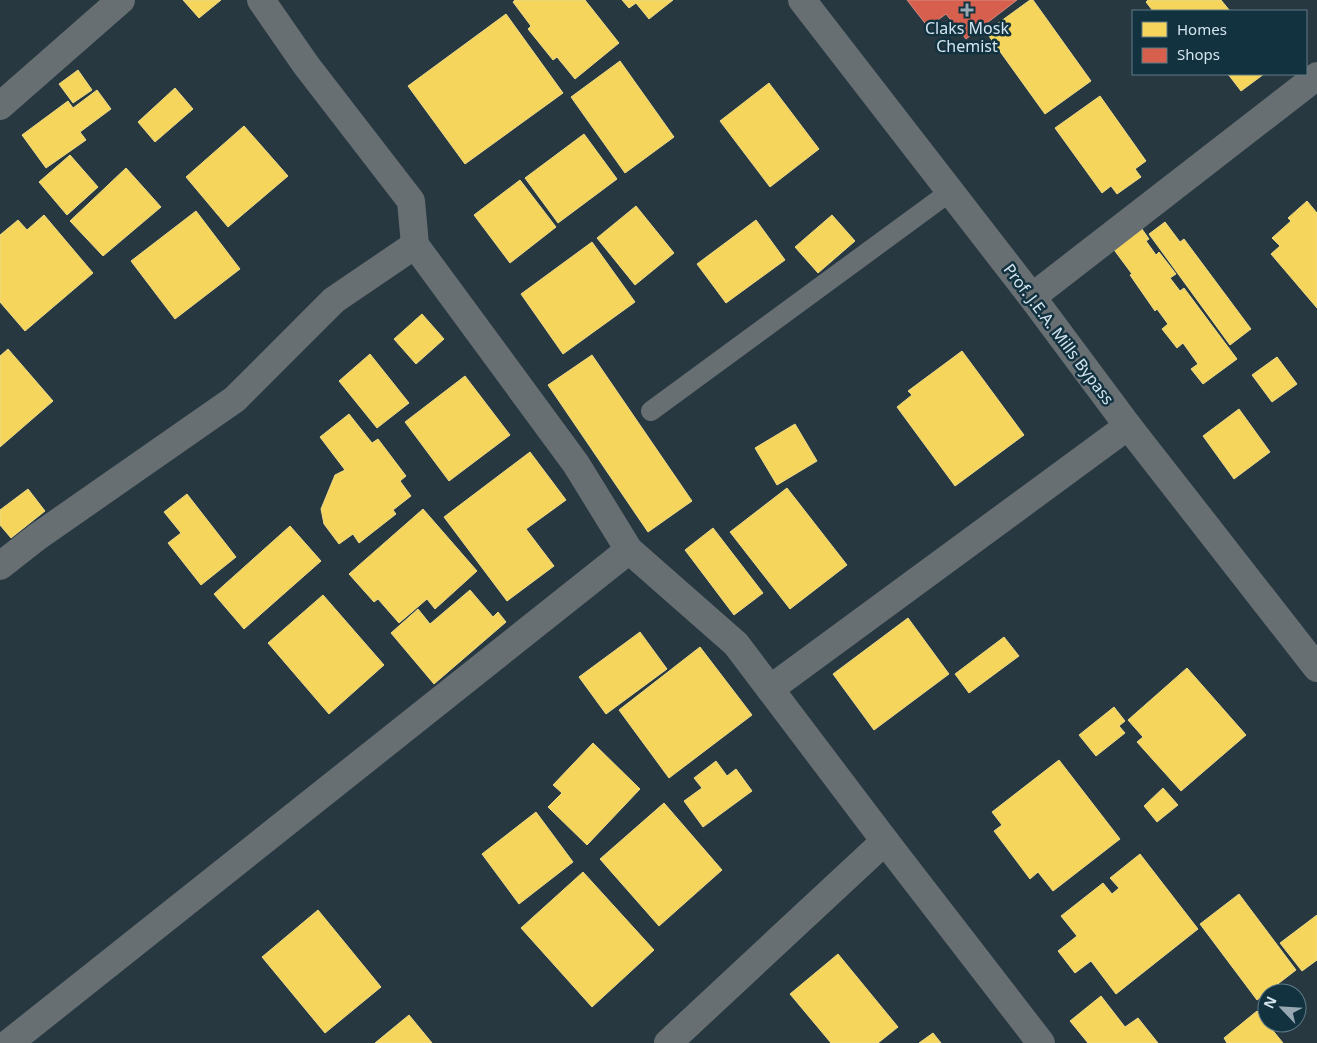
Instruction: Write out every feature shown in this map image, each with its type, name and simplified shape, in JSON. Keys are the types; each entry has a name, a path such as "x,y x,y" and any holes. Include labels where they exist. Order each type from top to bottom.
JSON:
{"street":[{"path":"0,106 121,0"},
{"path":"261,0 306,65 411,201 415,245 576,464 629,550 736,644 885,841 1042,1043"},
{"name":"Prof. J.E.A. Mills Bypass","path":"802,0 951,191 1128,426 1317,668"},
{"path":"1032,297 1317,76"},
{"path":"0,566 37,537 235,398 334,300 415,245"},
{"path":"770,689 1128,426"},
{"path":"9,1043 629,550"},
{"path":"668,1043 885,841"}],"lane":[{"path":"651,411 951,191"}],"building: Homes":[{"path":"183,0 221,0 199,18"},
{"path":"515,0 585,0 619,43 575,79 557,57 553,60 528,29 531,26 513,2"},
{"path":"622,0 673,0 649,19 636,3 629,8"},
{"path":"1030,0 1033,0 1091,81 1045,114 986,32"},
{"path":"1148,0 1221,0 1229,10 1152,10 1146,2"},
{"path":"506,14 563,93 465,164 408,86"},
{"path":"620,61 674,137 625,173 571,97"},
{"path":"78,70 92,90 73,103 59,84"},
{"path":"1229,75 1263,75 1241,91"},
{"path":"769,83 819,149 770,187 720,121"},
{"path":"175,88 193,109 155,142 138,122"},
{"path":"97,90 111,109 80,132 86,140 46,168 22,135 68,101 73,108"},
{"path":"1100,96 1146,161 1135,169 1141,177 1117,194 1111,186 1102,193 1055,128"},
{"path":"244,126 288,176 228,227 186,177"},
{"path":"584,134 617,179 558,223 525,178"},
{"path":"70,155 98,187 67,215 39,182"},
{"path":"126,168 161,207 103,256 70,221"},
{"path":"520,180 556,227 510,263 474,215"},
{"path":"1307,201 1317,213 1317,308 1271,254 1280,246 1272,238 1291,221 1288,218"},
{"path":"636,206 674,253 635,285 597,238"},
{"path":"196,211 240,269 175,319 131,261"},
{"path":"44,215 93,273 25,331 0,302 0,235 18,220 27,230"},
{"path":"832,215 855,241 818,273 795,247"},
{"path":"756,220 785,260 726,303 697,264"},
{"path":"1137,222 1149,239 1146,241 1156,255 1159,252 1176,274 1170,278 1180,291 1184,288 1237,359 1203,384 1191,369 1198,364 1183,343 1177,348 1162,329 1168,324 1157,309 1155,311 1130,275 1132,274 1109,243"},
{"path":"1165,222 1180,242 1184,239 1251,329 1230,345 1149,234"},
{"path":"592,242 635,302 563,354 521,294"},
{"path":"422,314 444,339 416,364 394,339"},
{"path":"8,349 53,401 0,447 0,356"},
{"path":"962,351 1024,435 955,486 897,407 912,395 908,391"},
{"path":"370,354 409,403 377,428 339,381"},
{"path":"592,355 692,501 648,532 548,385"},
{"path":"1277,357 1297,384 1272,402 1252,375"},
{"path":"465,376 510,435 449,481 405,422"},
{"path":"1239,409 1270,452 1234,479 1203,436"},
{"path":"349,414 372,443 378,439 406,476 400,481 411,496 393,510 396,514 359,543 353,534 339,544 324,524 321,509 335,475 345,470 320,437"},
{"path":"795,424 817,461 777,485 755,448"},
{"path":"530,452 566,500 526,529 554,566 507,601 444,517"},
{"path":"787,488 847,565 790,609 730,532"},
{"path":"28,489 45,511 11,538 0,525 0,510"},
{"path":"187,494 236,557 201,585 168,543 181,533 164,512"},
{"path":"423,509 477,571 435,609 427,599 399,623 378,599 374,602 349,574"},
{"path":"290,526 321,561 244,629 214,594"},
{"path":"713,528 763,593 734,615 685,550"},
{"path":"470,590 493,617 498,612 506,622 434,684 391,633 418,609 430,624"},
{"path":"323,595 384,665 329,714 268,643"},
{"path":"908,618 949,674 874,730 833,674"},
{"path":"640,632 667,669 606,714 579,677"},
{"path":"1004,637 1019,656 969,693 955,674"},
{"path":"700,647 752,715 669,778 619,710"},
{"path":"1187,668 1246,735 1181,791 1137,742 1143,737 1128,720"},
{"path":"1114,707 1125,721 1119,726 1125,733 1096,756 1079,735"},
{"path":"593,743 640,789 587,845 548,807 562,793 553,785"},
{"path":"1059,760 1120,839 1053,891 1038,872 1030,879 994,831 1002,825 992,812"},
{"path":"716,761 727,776 736,769 752,791 703,827 684,801 702,788 694,778"},
{"path":"1163,788 1178,805 1157,822 1144,806"},
{"path":"664,803 722,870 659,926 600,859"},
{"path":"536,812 573,862 519,904 482,854"},
{"path":"1140,854 1198,929 1116,994 1091,961 1075,973 1058,951 1077,936 1061,916 1103,883 1112,894 1119,888 1110,878"},
{"path":"583,872 654,950 592,1007 521,928"},
{"path":"1239,894 1296,970 1279,983 1257,983 1257,1000 1200,924"},
{"path":"318,910 381,987 325,1033 262,957"},
{"path":"1317,915 1317,960 1302,971 1280,943"},
{"path":"838,954 898,1027 878,1043 831,1043 790,994"},
{"path":"1101,996 1125,1027 1138,1018 1158,1043 1088,1043 1070,1021"},
{"path":"1257,1011 1257,1033 1275,1033 1283,1043 1227,1043 1224,1038"},
{"path":"409,1015 432,1043 375,1043"},
{"path":"933,1033 941,1043 919,1043"}],"building: Shops":[{"path":"907,0 1017,0 966,39 946,14 928,27"}],"place":[{"name":"Claks Mosk Chemist","path":"967,10"}]}
